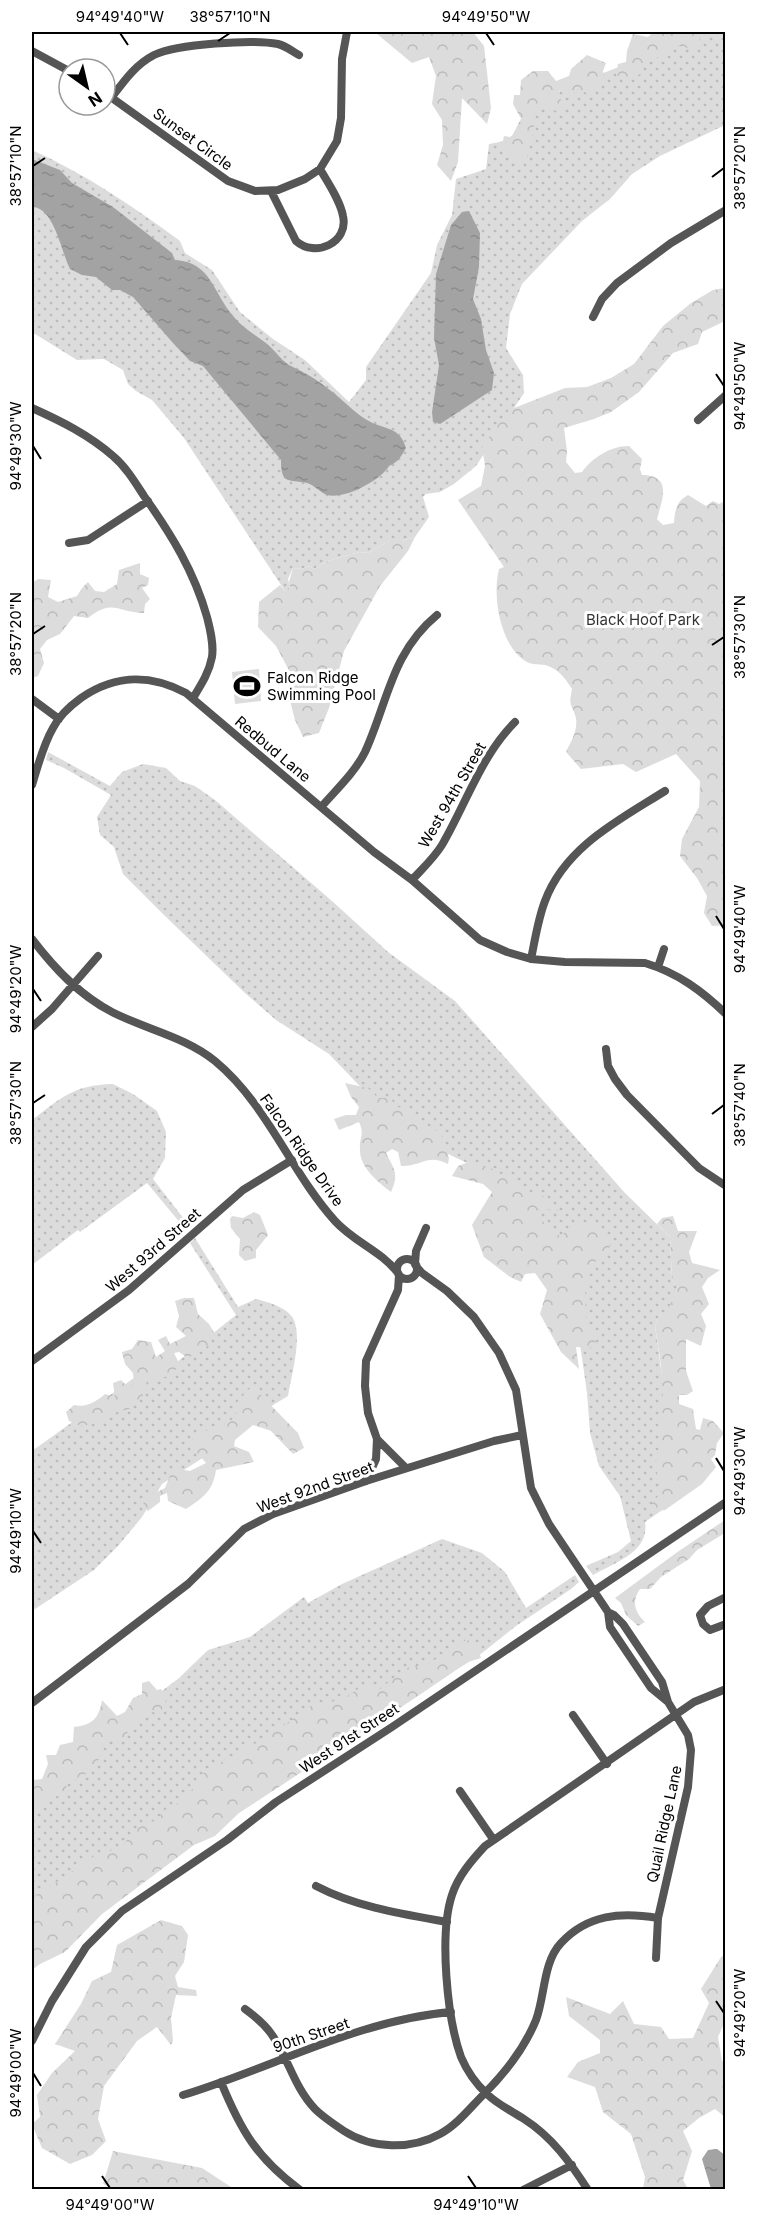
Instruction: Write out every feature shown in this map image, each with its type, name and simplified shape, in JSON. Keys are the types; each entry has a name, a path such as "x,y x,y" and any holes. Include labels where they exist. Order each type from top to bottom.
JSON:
{"street":[{"name":"Sunset Circle","path":"117,101 228,181 255,190 271,191 285,188 320,169 334,147 340,128 342,59 347,32"},
{"path":"117,87 141,63 166,51 220,44 267,43 285,46 298,55"},
{"path":"32,51 57,65"},
{"path":"271,191 296,241 302,246 315,249 329,246 343,229 343,216 320,169"},
{"path":"593,317 602,299 616,284 671,243 726,210"},
{"path":"698,420 726,395"},
{"path":"32,408 78,430 115,457 165,525 187,563 199,592 209,627 212,656 205,679 193,698"},
{"path":"69,543 88,540 148,501"},
{"path":"322,806 356,766 364,752 392,676 403,654 424,626 437,615"},
{"name":"Redbud Lane","path":"32,785 47,741 59,719 71,705 103,685 127,678 152,679 166,683 193,698 374,852 412,880 480,940 507,952 531,959 636,963 658,967 699,989 726,1014"},
{"path":"32,699 59,719"},
{"name":"West 94th Street","path":"412,880 441,846 492,750 502,734 514,722"},
{"path":"531,959 545,900 566,864 595,836 665,791"},
{"name":"Falcon Ridge Drive","path":"32,939 51,964 73,984 113,1012 188,1045 213,1059 253,1101 336,1222 387,1260 398,1274"},
{"path":"658,967 664,949"},
{"path":"32,1027 52,1009 98,956"},
{"path":"606,1049 608,1066 627,1095 699,1168 726,1186"},
{"name":"West 93rd Street","path":"32,1361 129,1290 243,1190 292,1160"},
{"path":"366,1481 376,1459 377,1439 368,1413 365,1386 366,1362 398,1290 416,1272 416,1251 426,1228"},
{"path":"398,1290 397,1267 416,1251"},
{"path":"387,1260 412,1261 432,1282 447,1292 474,1317 499,1353 516,1390 531,1488 549,1524 594,1591"},
{"path":"398,1274 405,1279 432,1282"},
{"name":"West 92nd Street","path":"32,1703 188,1584 244,1529 273,1515 366,1481 494,1441 522,1435"},
{"path":"377,1439 406,1468"},
{"name":"West 91st Street","path":"32,2041 52,2001 86,1947 123,1911 227,1840 276,1802 392,1727 726,1502"},
{"name":"Quail Ridge Lane","path":"594,1591 608,1612 610,1627 651,1688 668,1702"},
{"path":"726,1597 708,1606 700,1615 702,1624 710,1630 726,1624"},
{"name":"Quail Ridge Lane","path":"608,1612 623,1624 663,1682 668,1702 688,1735 691,1750 691,1774 658,1918 656,1958"},
{"path":"588,2190 554,2142 486,2094 471,2075 461,2056 451,2013 446,1967 447,1922 452,1894 469,1864 494,1839 607,1764 694,1702 726,1689"},
{"path":"573,1715 607,1764"},
{"path":"460,1791 494,1839"},
{"path":"315,1886 333,1895 396,1913 447,1922"},
{"path":"246,2009 262,2022 274,2037 295,2081 315,2109 346,2132 371,2143 391,2146 422,2141 440,2134 456,2122 486,2094 510,2065 535,2021 554,1951 569,1935 595,1919 628,1914 658,1918"},
{"name":"90th Street","path":"183,2095 285,2058 397,2022 451,2013"},
{"path":"221,2082 237,2120 253,2145 276,2172 300,2190"},
{"path":"523,2190 572,2165"}],"green space":[{"path":"378,32 473,32 484,46 491,108 487,124 462,98 458,162 451,181 437,165 443,145 442,120 432,104 436,76 429,57 412,63 377,34"},
{"path":"653,32 693,32 699,33 700,39 693,51 681,45 647,63 639,75 628,79 616,75 618,64 626,62 633,34 648,37"},
{"path":"674,32 725,32 725,125 660,156 632,174 610,199 582,221 522,284 510,314 506,348 523,375 524,393 476,466 454,484 440,492 426,494 423,497 429,517 415,537 402,541 389,541 368,553 359,552 328,561 314,569 309,566 301,569 293,568 288,579 290,587 285,591 184,438 152,400 128,384 123,370 104,359 77,360 32,332 32,150 108,191 180,241 185,253 212,270 240,312 273,339 305,360 349,402 366,380 366,367 431,273 437,245 452,215 456,179 486,169 489,144 510,140 525,111 568,87 639,59"},
{"path":"587,55 606,63 603,71 606,81 597,85 589,94 576,89 573,91 577,96 575,99 559,91 559,97 566,107 559,112 544,107 533,117 534,126 527,160 517,166 511,152 502,145 504,136 510,137 525,126 513,104 514,95 520,95 521,80 533,71 548,71 556,81 569,76 571,69"},
{"name":"Black Hoof Park","path":"725,288 725,321 702,332 698,344 673,353 639,392 611,412 564,428 566,462 575,473 582,472 603,453 629,446 642,459 640,469 642,475 652,476 662,484 663,497 657,519 663,525 674,523 677,507 688,495 706,506 713,501 719,504 725,501 726,925 712,926 704,913 707,896 680,856 682,839 699,807 700,781 676,754 636,772 623,764 581,769 566,752 576,727 576,718 570,703 572,689 558,671 545,665 527,662 510,645 500,620 497,593 499,569 504,567 458,500 481,486 485,466 482,447 509,410 565,388 587,387 611,378 634,364 663,326 691,303 713,290"},
{"path":"415,537 408,551 380,586 344,651 329,708 319,733 303,737 295,720 288,693 293,678 276,646 258,627 259,602 280,585 285,591 290,587 293,568 301,569 309,566 314,569 328,561 359,552 368,553 389,541 402,541"},
{"path":"140,563 140,574 149,578 148,585 142,588 150,599 145,604 144,613 110,608 88,618 74,616 60,634 47,640 40,649 44,663 38,676 32,678 32,583 38,579 51,580 48,597 58,602 77,596 88,582 95,591 104,592 117,584 119,570"},
{"name":"Falcon Ridge Swimming Pool","path":"259,669 261,701 235,704 232,672"},
{"path":"48,752 110,786 122,772 143,764 166,768 180,781 195,786 215,800 388,952 455,1001 625,1193 670,1237 672,1280 678,1287 667,1316 660,1315 655,1325 666,1405 674,1502 645,1522 642,1541 629,1555 593,1575 586,1566 618,1552 631,1541 620,1496 599,1466 590,1433 579,1337 551,1251 503,1180 446,1153 377,1104 329,1054 276,1020 245,993 123,874 114,847 100,835 97,817 111,795 46,760"},
{"path":"345,1083 368,1088 378,1098 390,1098 397,1107 404,1108 413,1119 441,1134 449,1158 448,1164 429,1160 401,1166 398,1152 392,1149 386,1153 395,1176 391,1192 366,1169 363,1163 360,1150 362,1133 359,1122 339,1130 334,1119 356,1115 359,1107 351,1097"},
{"path":"113,1084 133,1094 157,1111 166,1132 165,1158 153,1179 191,1228 187,1231 147,1183 32,1265 32,1120 60,1099 77,1090"},
{"path":"471,1161 516,1182 530,1194 547,1197 559,1211 538,1208 545,1226 561,1237 570,1226 595,1223 609,1237 610,1247 596,1261 585,1285 586,1322 595,1338 596,1348 576,1347 579,1369 561,1352 540,1314 547,1290 535,1273 525,1274 521,1282 510,1277 484,1257 472,1225 492,1192 483,1184 452,1176 458,1166"},
{"path":"254,1212 260,1215 268,1235 256,1250 256,1258 245,1261 239,1255 240,1239 231,1228 230,1219 232,1216 243,1218"},
{"path":"673,1216 678,1231 697,1231 689,1252 692,1263 720,1270 708,1278 702,1287 709,1304 701,1314 706,1326 701,1346 686,1339 686,1371 693,1391 687,1395 679,1395 679,1404 693,1409 696,1429 700,1430 703,1418 713,1421 724,1433 711,1459 716,1467 702,1484 665,1510 649,1511 662,1491 655,1465 661,1437 657,1418 663,1401 655,1325 660,1315 666,1315 678,1287 672,1280 670,1237 657,1224 662,1218"},
{"path":"195,1238 238,1307 256,1299 281,1308 293,1318 296,1326 297,1346 288,1396 273,1405 237,1436 162,1484 142,1517 94,1570 32,1611 32,1451 138,1375 177,1362 236,1315 190,1243"},
{"path":"194,1298 198,1314 209,1324 215,1334 206,1348 199,1346 189,1359 179,1352 174,1353 180,1365 166,1377 148,1378 143,1395 129,1409 117,1412 101,1423 80,1426 69,1421 66,1412 74,1405 91,1404 105,1394 115,1397 113,1383 121,1380 129,1388 134,1384 133,1373 125,1364 122,1352 132,1349 138,1340 151,1342 156,1357 165,1351 158,1340 166,1336 170,1344 186,1336 176,1327 179,1316 175,1301"},
{"path":"252,1386 298,1433 304,1448 293,1454 271,1431 253,1425 235,1440 234,1446 249,1452 254,1462 216,1470 210,1489 186,1509 168,1501 167,1493 160,1496 160,1502 148,1511 144,1507 143,1499 165,1488 173,1468 190,1471 206,1463 192,1447 193,1435 223,1425 236,1417 237,1402"},
{"path":"725,1520 725,1533 697,1550 689,1559 661,1577 650,1589 640,1589 635,1607 645,1622 638,1626 626,1615 621,1603 615,1598"},
{"path":"442,1539 482,1553 505,1572 526,1608 575,1575 579,1582 516,1626 477,1657 398,1704 253,1799 32,1963 32,1803 133,1713 179,1678 208,1650 250,1637 304,1597 308,1603 342,1584"},
{"path":"466,1640 475,1642 481,1658 468,1662 239,1813 215,1836 194,1845 102,1914 65,1952 32,1970 32,1897 97,1854 121,1848 135,1829 156,1820 168,1807 184,1801 205,1771 269,1736 312,1705 341,1700 366,1684 380,1689 406,1668 428,1664"},
{"path":"149,1681 157,1690 161,1689 167,1698 161,1711 142,1714 120,1742 115,1737 103,1746 91,1770 67,1784 65,1792 38,1806 32,1817 32,1780 42,1779 48,1764 46,1755 56,1755 60,1745 73,1742 74,1727 94,1720 102,1700 117,1716 125,1712 133,1698 142,1694 142,1683"},
{"path":"161,1920 182,1926 188,1935 184,1962 175,1976 178,1987 196,1990 197,1996 176,1995 171,2018 173,2041 171,2045 157,2027 137,2041 104,2086 98,2119 106,2141 92,2155 70,2164 42,2148 32,2124 40,2117 37,2095 52,2073 75,2051 55,2044 81,2004 92,1981 111,1972 117,1945"},
{"path":"725,1955 725,2021 718,2037 722,2061 725,2061 725,2117 715,2109 683,2131 692,2151 683,2180 688,2189 643,2189 645,2177 631,2134 603,2112 595,2087 567,2077 578,2062 600,2053 600,2040 569,2016 566,1997 610,2014 623,2001 634,2024 661,2027 669,2039 693,2038 709,2003 701,1989 721,1957"},
{"path":"113,2151 202,2168 234,2189 114,2189 103,2184"}],"water":[{"path":"32,159 60,170 72,183 113,207 172,253 175,260 197,267 210,281 237,321 269,345 286,363 319,382 363,417 396,432 406,448 399,459 370,483 343,495 327,495 310,484 290,481 284,477 281,460 203,366 190,361 133,297 120,290 112,290 96,277 82,275 70,269 51,222 40,209 32,207"},
{"path":"469,211 480,233 479,267 473,299 481,319 486,350 494,373 492,390 440,424 433,422 432,412 439,365 434,338 436,274 451,225 462,212"},
{"path":"717,2149 725,2155 725,2189 711,2189 702,2159 708,2150"}],"place":[{"name":"Falcon Ridge Swimming Pool","path":"247,686"}]}
